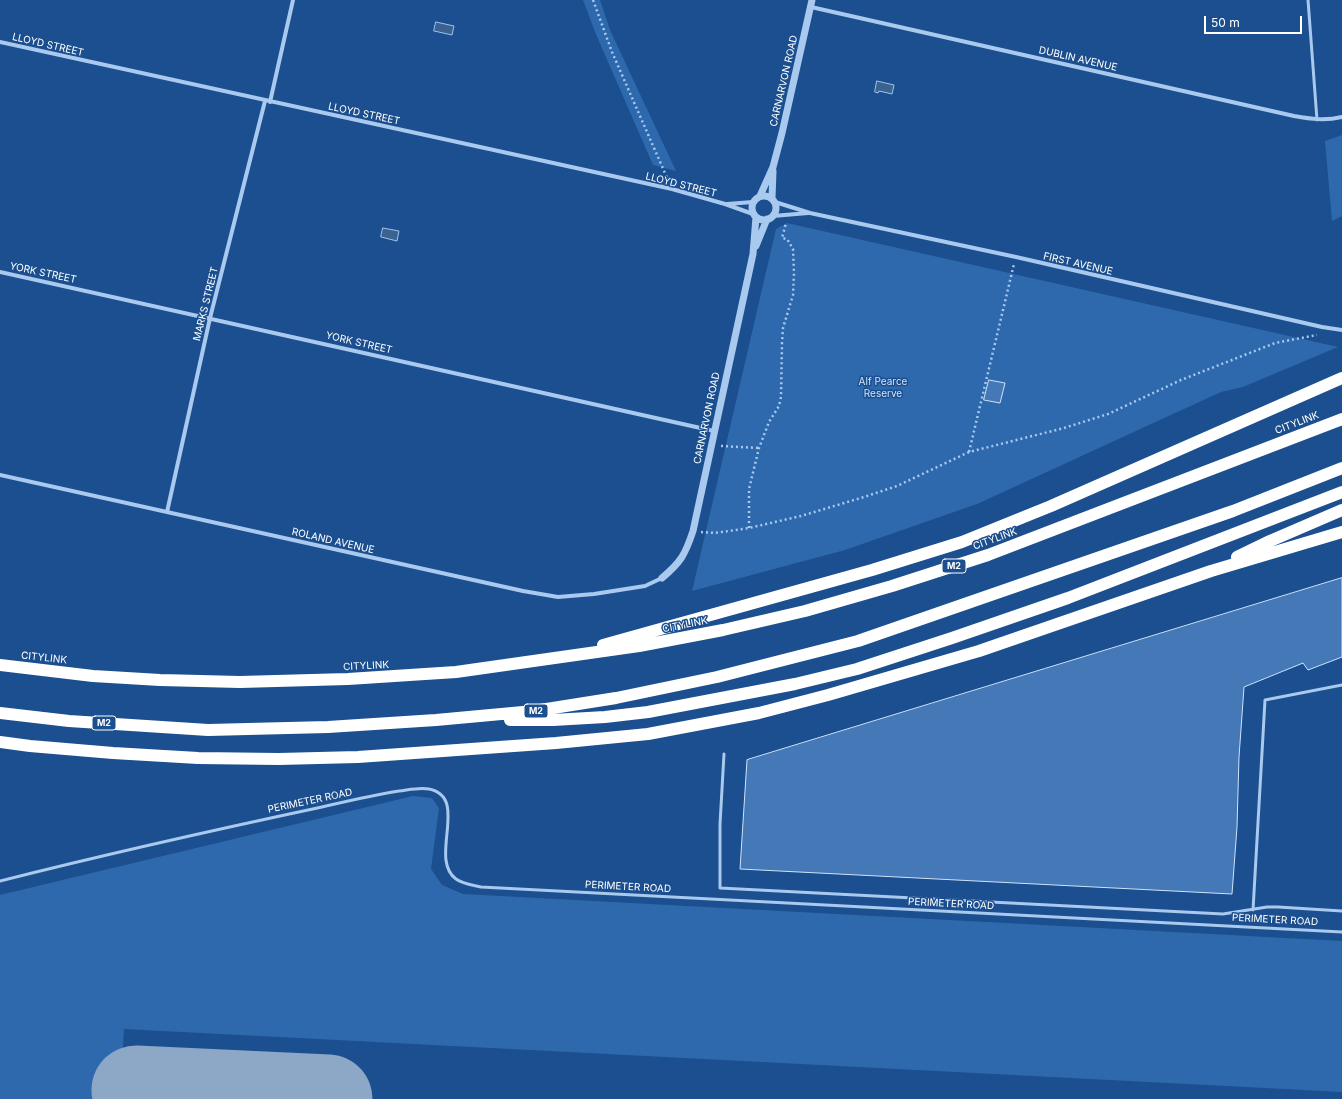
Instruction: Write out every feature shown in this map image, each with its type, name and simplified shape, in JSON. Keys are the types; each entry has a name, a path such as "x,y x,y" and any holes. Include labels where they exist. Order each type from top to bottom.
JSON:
{"highway":[{"path":"550,660 872,570 962,542 1051,506 1342,378"},
{"name":"CITYLINK","path":"0,665 93,676 160,680 240,682 348,679 456,672 550,660 639,646 723,630 805,611 892,586 988,555 1342,419"},
{"name":"M2","path":"0,713 69,721 208,730 328,727 436,720 534,711 616,698 717,677 858,641 1232,510 1342,468"},
{"path":"436,720 553,720 648,712 795,684 857,669 1068,598 1342,492"},
{"path":"1211,571 1270,540 1342,510"},
{"path":"0,742 113,753 198,758 279,759 358,757 556,743 648,734 752,714 828,695 979,651 1211,571 1342,532"}],"street":[{"path":"270,102 293,0"},
{"name":"DUBLIN AVENUE","path":"812,3 1286,115 1317,120 1331,120 1342,117"},
{"name":"CARNARVON ROAD","path":"760,196 773,167 812,3"},
{"name":"LLOYD STREET","path":"0,42 672,189 725,204 755,216"},
{"name":"MARKS STREET","path":"167,512 210,318 265,101"},
{"name":"CARNARVON ROAD","path":"773,167 773,200"},
{"path":"760,196 768,196 773,200 776,210 770,218 763,220 755,216 751,208 753,202 760,196"},
{"name":"FIRST AVENUE","path":"773,200 810,212 1322,327 1342,330"},
{"name":"LLOYD STREET","path":"725,204 753,202"},
{"name":"FIRST AVENUE","path":"770,218 788,214 810,212"},
{"name":"CARNARVON ROAD","path":"662,578 676,566 686,550 692,531 753,254 755,216"},
{"name":"CARNARVON ROAD","path":"753,254 770,218"},
{"name":"YORK STREET","path":"0,272 714,431"},
{"name":"ROLAND AVENUE","path":"0,475 523,591 558,597 629,589 645,586 662,578"}],"lane":[{"path":"1308,0 1317,120"},
{"path":"1254,910 1265,700 1342,685"},
{"path":"724,754 720,824 720,888 1223,914 1278,907 1342,911"},
{"name":"PERIMETER ROAD","path":"0,881 181,838 347,801 414,789 429,788 442,796 447,803 448,812 445,856 446,865 449,872 456,879 464,883 481,887 1342,932"}],"path":[{"path":"593,0 612,52 672,189"},
{"path":"749,528 749,489 759,448 769,422 779,406 781,397 783,328 793,295 794,273 793,249 787,239 782,238 788,214"},
{"path":"969,452 1016,258"},
{"path":"692,531 715,533 749,528 801,516 897,486 969,452 1064,428 1108,414 1181,380 1275,343 1320,335 1322,327"},
{"path":"711,446 759,448"}],"green space":[{"path":"583,0 600,0 610,30 676,171 653,165 595,32"},
{"path":"1342,135 1342,216 1332,221 1325,141"},
{"name":"Alf Pearce Reserve","path":"787,223 1338,347 1243,387 1221,392 977,504 845,550 692,591 776,229"},
{"path":"413,796 432,798 439,808 431,869 442,885 463,894 1342,941 1342,1092 124,1029 120,1099 0,1099 0,895"}],"shaded area":[{"path":"436,22 454,26 452,35 434,31"},
{"path":"877,81 894,85 892,94 879,91 878,93 875,92"},
{"path":"383,228 399,231 397,241 381,237"}],"building":[{"path":"989,380 1005,383 1000,403 984,400"},
{"path":"1342,578 1342,657 1308,670 1303,663 1244,687 1232,894 740,869 747,760"}],"taxiway":[{"path":"161,1091 161,1099"},
{"path":"234,1099 247,1095"}],"runway":[{"path":"136,1090 328,1099"}]}
